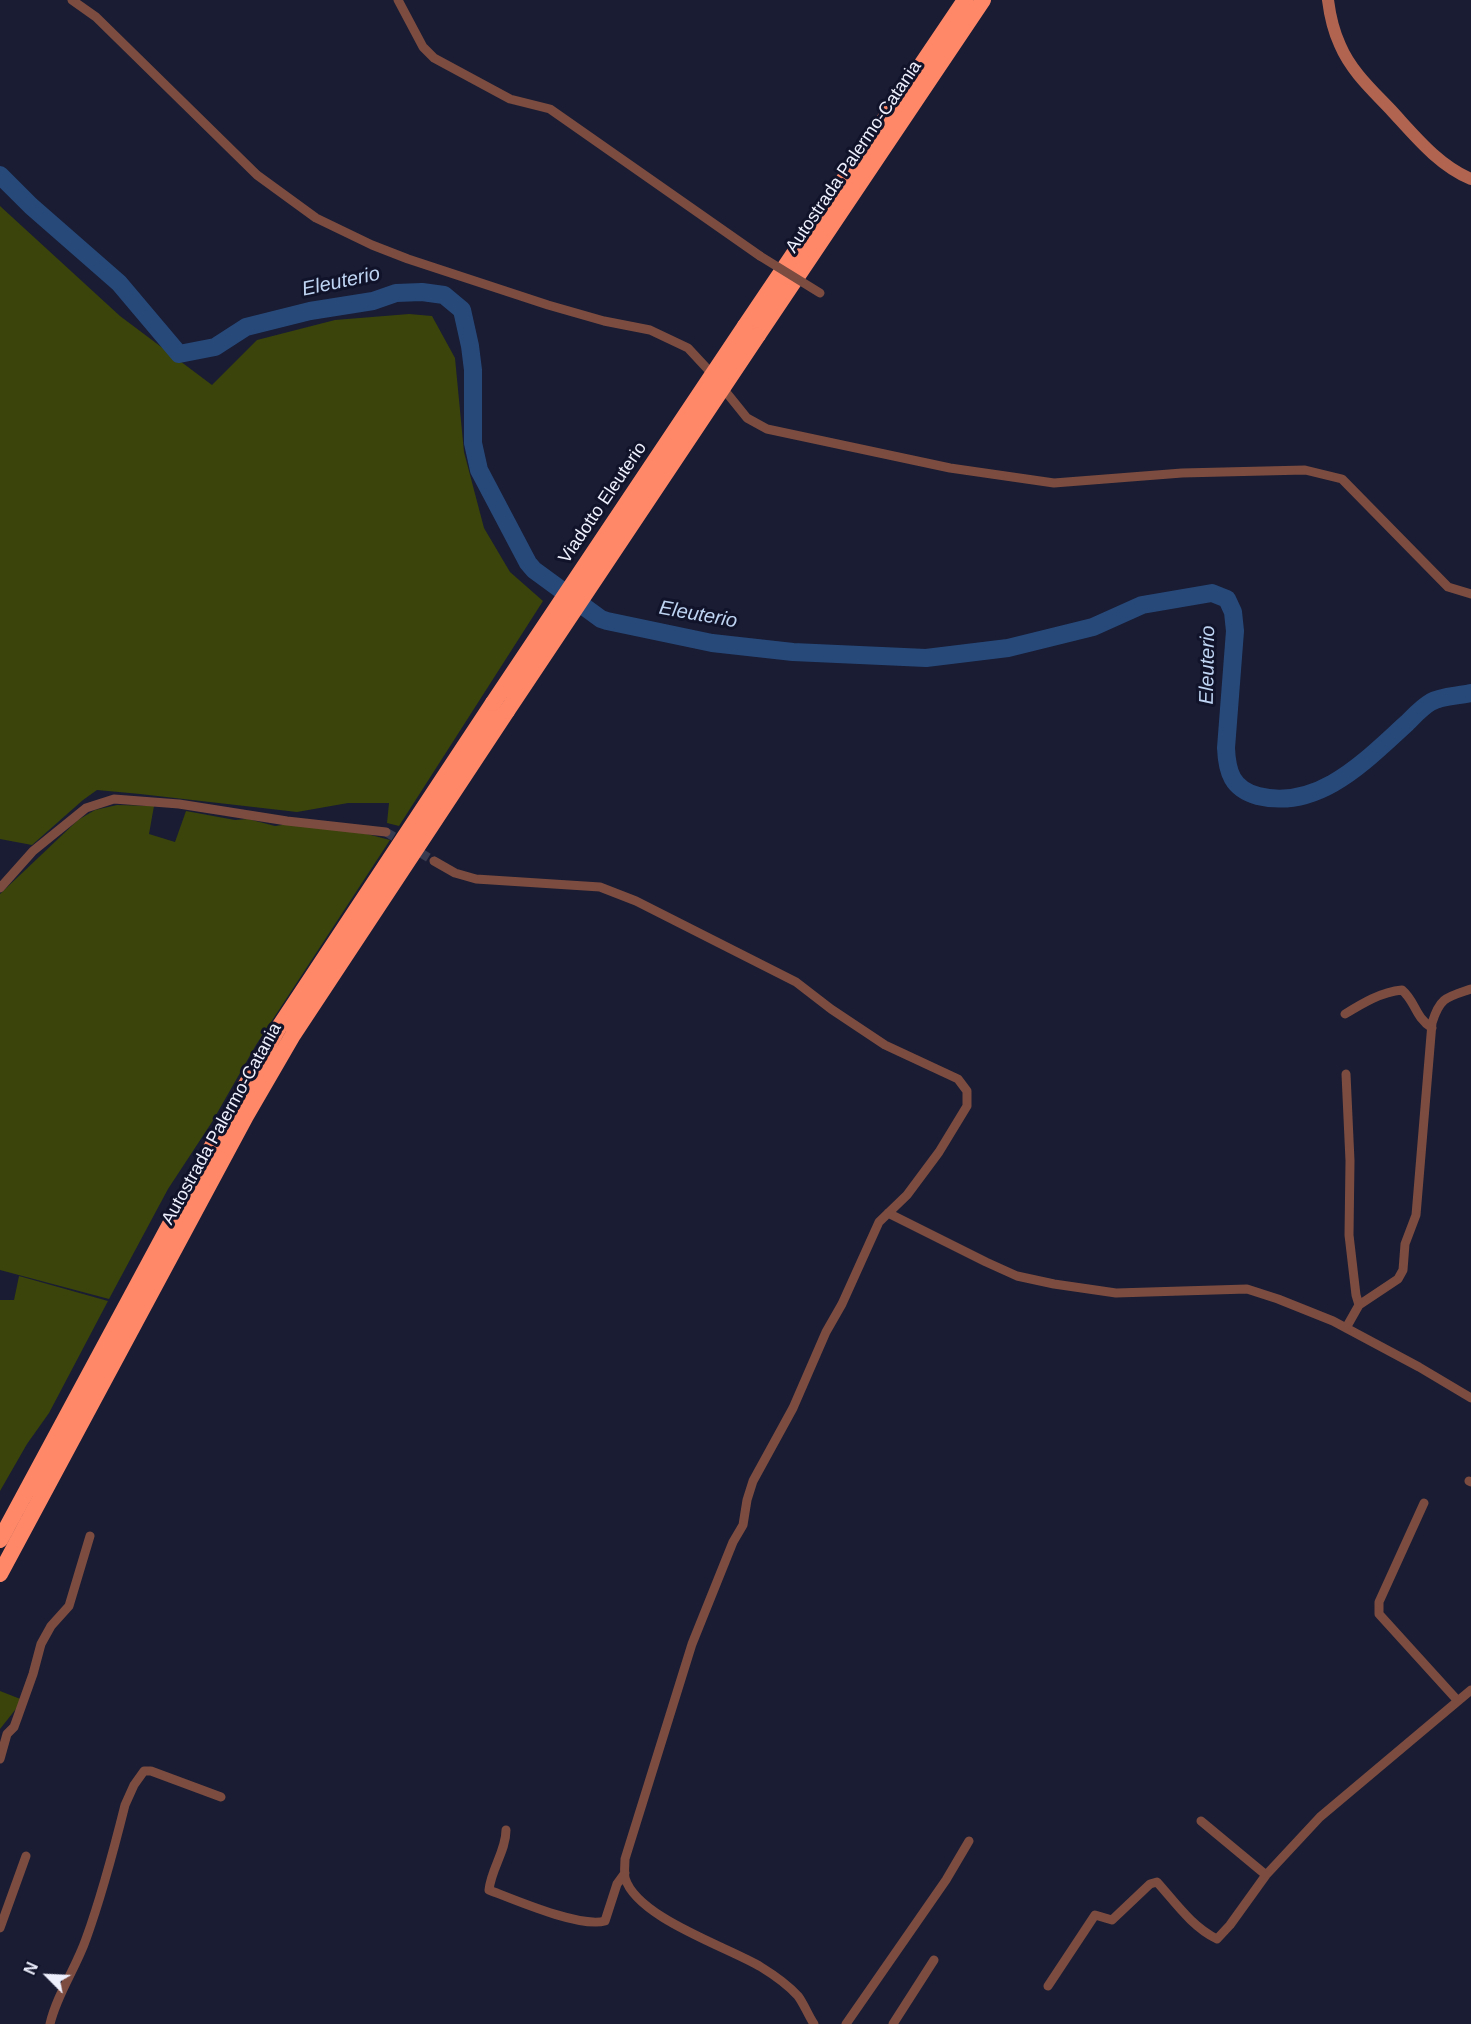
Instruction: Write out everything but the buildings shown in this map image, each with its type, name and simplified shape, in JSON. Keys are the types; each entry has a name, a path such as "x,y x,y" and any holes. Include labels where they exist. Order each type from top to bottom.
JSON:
{"highway":[{"name":"Autostrada Palermo-Catania","path":"751,331 965,0"},
{"name":"Autostrada Palermo-Catania","path":"751,331 983,0"},
{"name":"Viadotto Eleuterio","path":"500,707 751,331"},
{"name":"Autostrada Palermo-Catania","path":"0,1540 232,1109 279,1028 500,707"},
{"name":"Autostrada Palermo-Catania","path":"0,1574 246,1116 293,1035 500,707"}],"street":[{"path":"72,0 96,17 257,175 316,218 372,245 408,259 548,305 604,321 650,330 688,348 703,362 747,418 767,429 950,468 1054,483 1182,474 1305,470 1342,479 1448,587 1471,594"},
{"path":"398,0 423,47 434,58 510,99 550,109 760,256 820,293"},
{"path":"1328,0 1330,19 1340,46 1359,77 1428,151 1455,172 1471,179"},
{"path":"0,888 33,851 86,808 114,799 178,804 287,821 386,832"},
{"path":"434,861 455,873 476,879 600,887 621,895 796,982 831,1009 885,1045 958,1080 967,1091 967,1106 939,1152 908,1195 879,1222 846,1295 826,1332 793,1408 753,1481 743,1525 692,1644 625,1859 625,1877 635,1894 654,1910 686,1930 776,1977 798,1997 814,2024"},
{"path":"1346,1328 1359,1305 1398,1280 1403,1270 1405,1244 1416,1215 1432,1028 1436,1011 1443,1000 1471,989"},
{"path":"1345,1014 1366,1001 1391,991 1402,990 1409,996 1422,1021 1432,1028"},
{"path":"1346,1074 1350,1161 1349,1235 1359,1305"},
{"path":"888,1213 1017,1276 1116,1293 1247,1289 1294,1305 1346,1328 1471,1398"},
{"path":"1424,1503 1379,1602 1378,1614 1458,1701"},
{"path":"0,1759 7,1734 14,1727 33,1674 41,1644 51,1626 69,1606 90,1536"},
{"path":"1048,1986 1095,1915 1112,1920 1150,1884 1157,1882 1174,1903 1206,1934 1217,1939 1266,1875 1320,1817 1371,1771 1471,1690"},
{"path":"50,2024 61,1993 74,1971 87,1938 125,1805 134,1785 144,1771 151,1771 226,1799"},
{"path":"1201,1821 1266,1875"},
{"path":"506,1830 506,1838 490,1881 489,1890 528,1906 580,1920 598,1923 605,1921 617,1884 625,1873"},
{"path":"846,2024 946,1880 969,1841"},
{"path":"0,1928 26,1856"},
{"path":"893,2024 934,1960"}],"green space":[{"path":"0,206 120,316 212,385 257,340 335,320 409,314 432,316 455,358 464,452 484,528 510,572 543,601 399,826 387,823 389,803 348,803 297,812 97,790 32,845 0,839"},
{"path":"117,805 154,806 149,834 175,842 186,811 235,820 248,819 275,826 289,824 367,834 390,840 256,1045 212,1122 168,1189 109,1299 0,1270 0,894 78,820 95,810"},
{"path":"19,1276 108,1301 49,1413 27,1444 0,1491 0,1300 14,1300"},
{"path":"0,1691 23,1700 0,1729"}],"waterway":[{"name":"Eleuterio","path":"0,175 31,206 119,283 179,354 215,347 246,327 310,311 373,301 396,293 422,292 444,295 462,310 470,346 473,370 473,443 479,470 528,563 534,570 601,619 712,643 793,652 926,658 1008,648 1093,627 1142,605 1212,593 1227,599 1233,612 1235,631 1226,748 1230,772 1237,784 1249,793 1280,799 1301,796 1340,779 1375,752 1428,704 1440,698 1471,693"}],"tunnel":[{"path":"386,832 434,861"}]}
